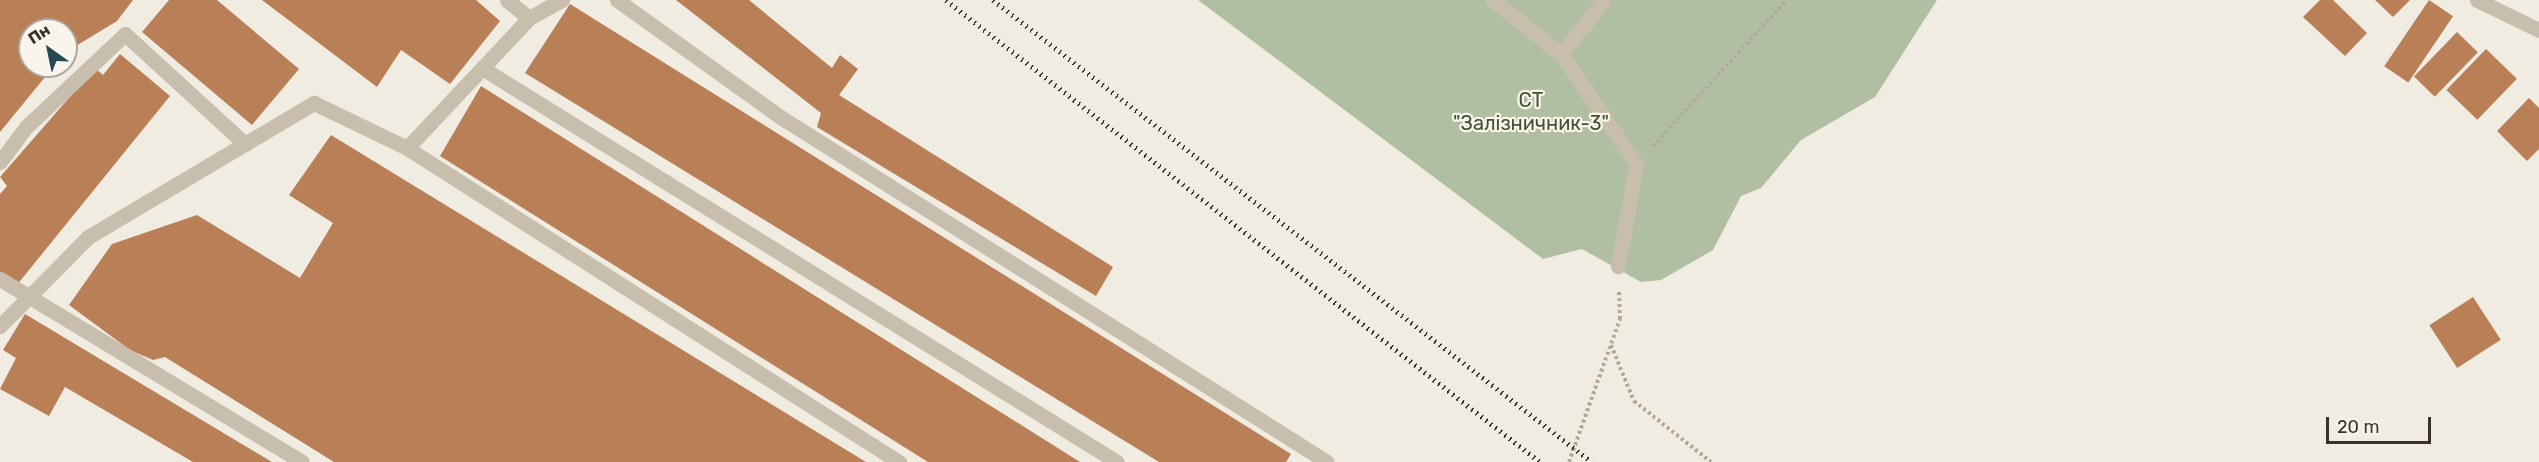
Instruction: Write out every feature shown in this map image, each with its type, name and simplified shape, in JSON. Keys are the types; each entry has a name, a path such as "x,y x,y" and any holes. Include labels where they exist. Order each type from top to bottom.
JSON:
{"street":[{"path":"507,0 529,18"},
{"path":"407,148 529,18 562,0"},
{"path":"617,0 782,118 1328,462"},
{"path":"1493,0 1561,54 1636,165 1617,266"},
{"path":"1561,54 1604,0"},
{"path":"2477,0 2539,30"},
{"path":"0,162 26,126 125,34 245,144"},
{"path":"482,68 1116,462"},
{"path":"0,326 26,295 88,237 314,103 407,148 899,462"},
{"path":"0,279 302,462"}],"path":[{"path":"1636,165 1787,0"},
{"path":"1569,462 1620,319 1617,266"},
{"path":"1610,344 1634,401 1711,462"}],"green space":[{"name":"СТ \"Залізничник-3\"","path":"1198,0 1937,0 1875,97 1801,140 1761,188 1741,196 1713,250 1661,280 1641,282 1582,249 1543,259"}],"building":[{"path":"0,0 133,0 117,21 78,45 78,18 18,18 18,78 44,78 0,132"},
{"path":"169,0 217,0 299,69 252,125 142,32"},
{"path":"262,0 476,0 500,21 450,84 401,50 377,87"},
{"path":"676,0 749,0 832,68 840,55 858,69 839,95 1113,267 1096,296 817,127 821,113"},
{"path":"2320,0 2333,0 2367,33 2345,56 2303,17"},
{"path":"2375,0 2410,0 2393,17"},
{"path":"2429,0 2453,16 2408,83 2384,66"},
{"path":"570,4 1291,454 1286,462 1159,462 525,73"},
{"path":"2457,32 2478,52 2435,97 2414,77"},
{"path":"2486,49 2517,79 2477,120 2446,90"},
{"path":"120,54 170,96 16,286 0,273 0,194 7,186 0,177 95,68 103,75"},
{"path":"481,86 1080,462 928,462 440,156"},
{"path":"2529,98 2539,108 2539,149 2527,161 2497,131"},
{"path":"331,135 866,462 334,462 165,357 153,360 130,350 69,305 112,244 197,215 300,278 333,223 289,195"},
{"path":"2473,297 2501,340 2457,368 2429,325"},
{"path":"25,314 272,462 193,462 65,387 49,416 0,389 16,358 3,350"}],"railway":[{"path":"946,0 1540,462"},
{"path":"993,0 1592,462"}]}
